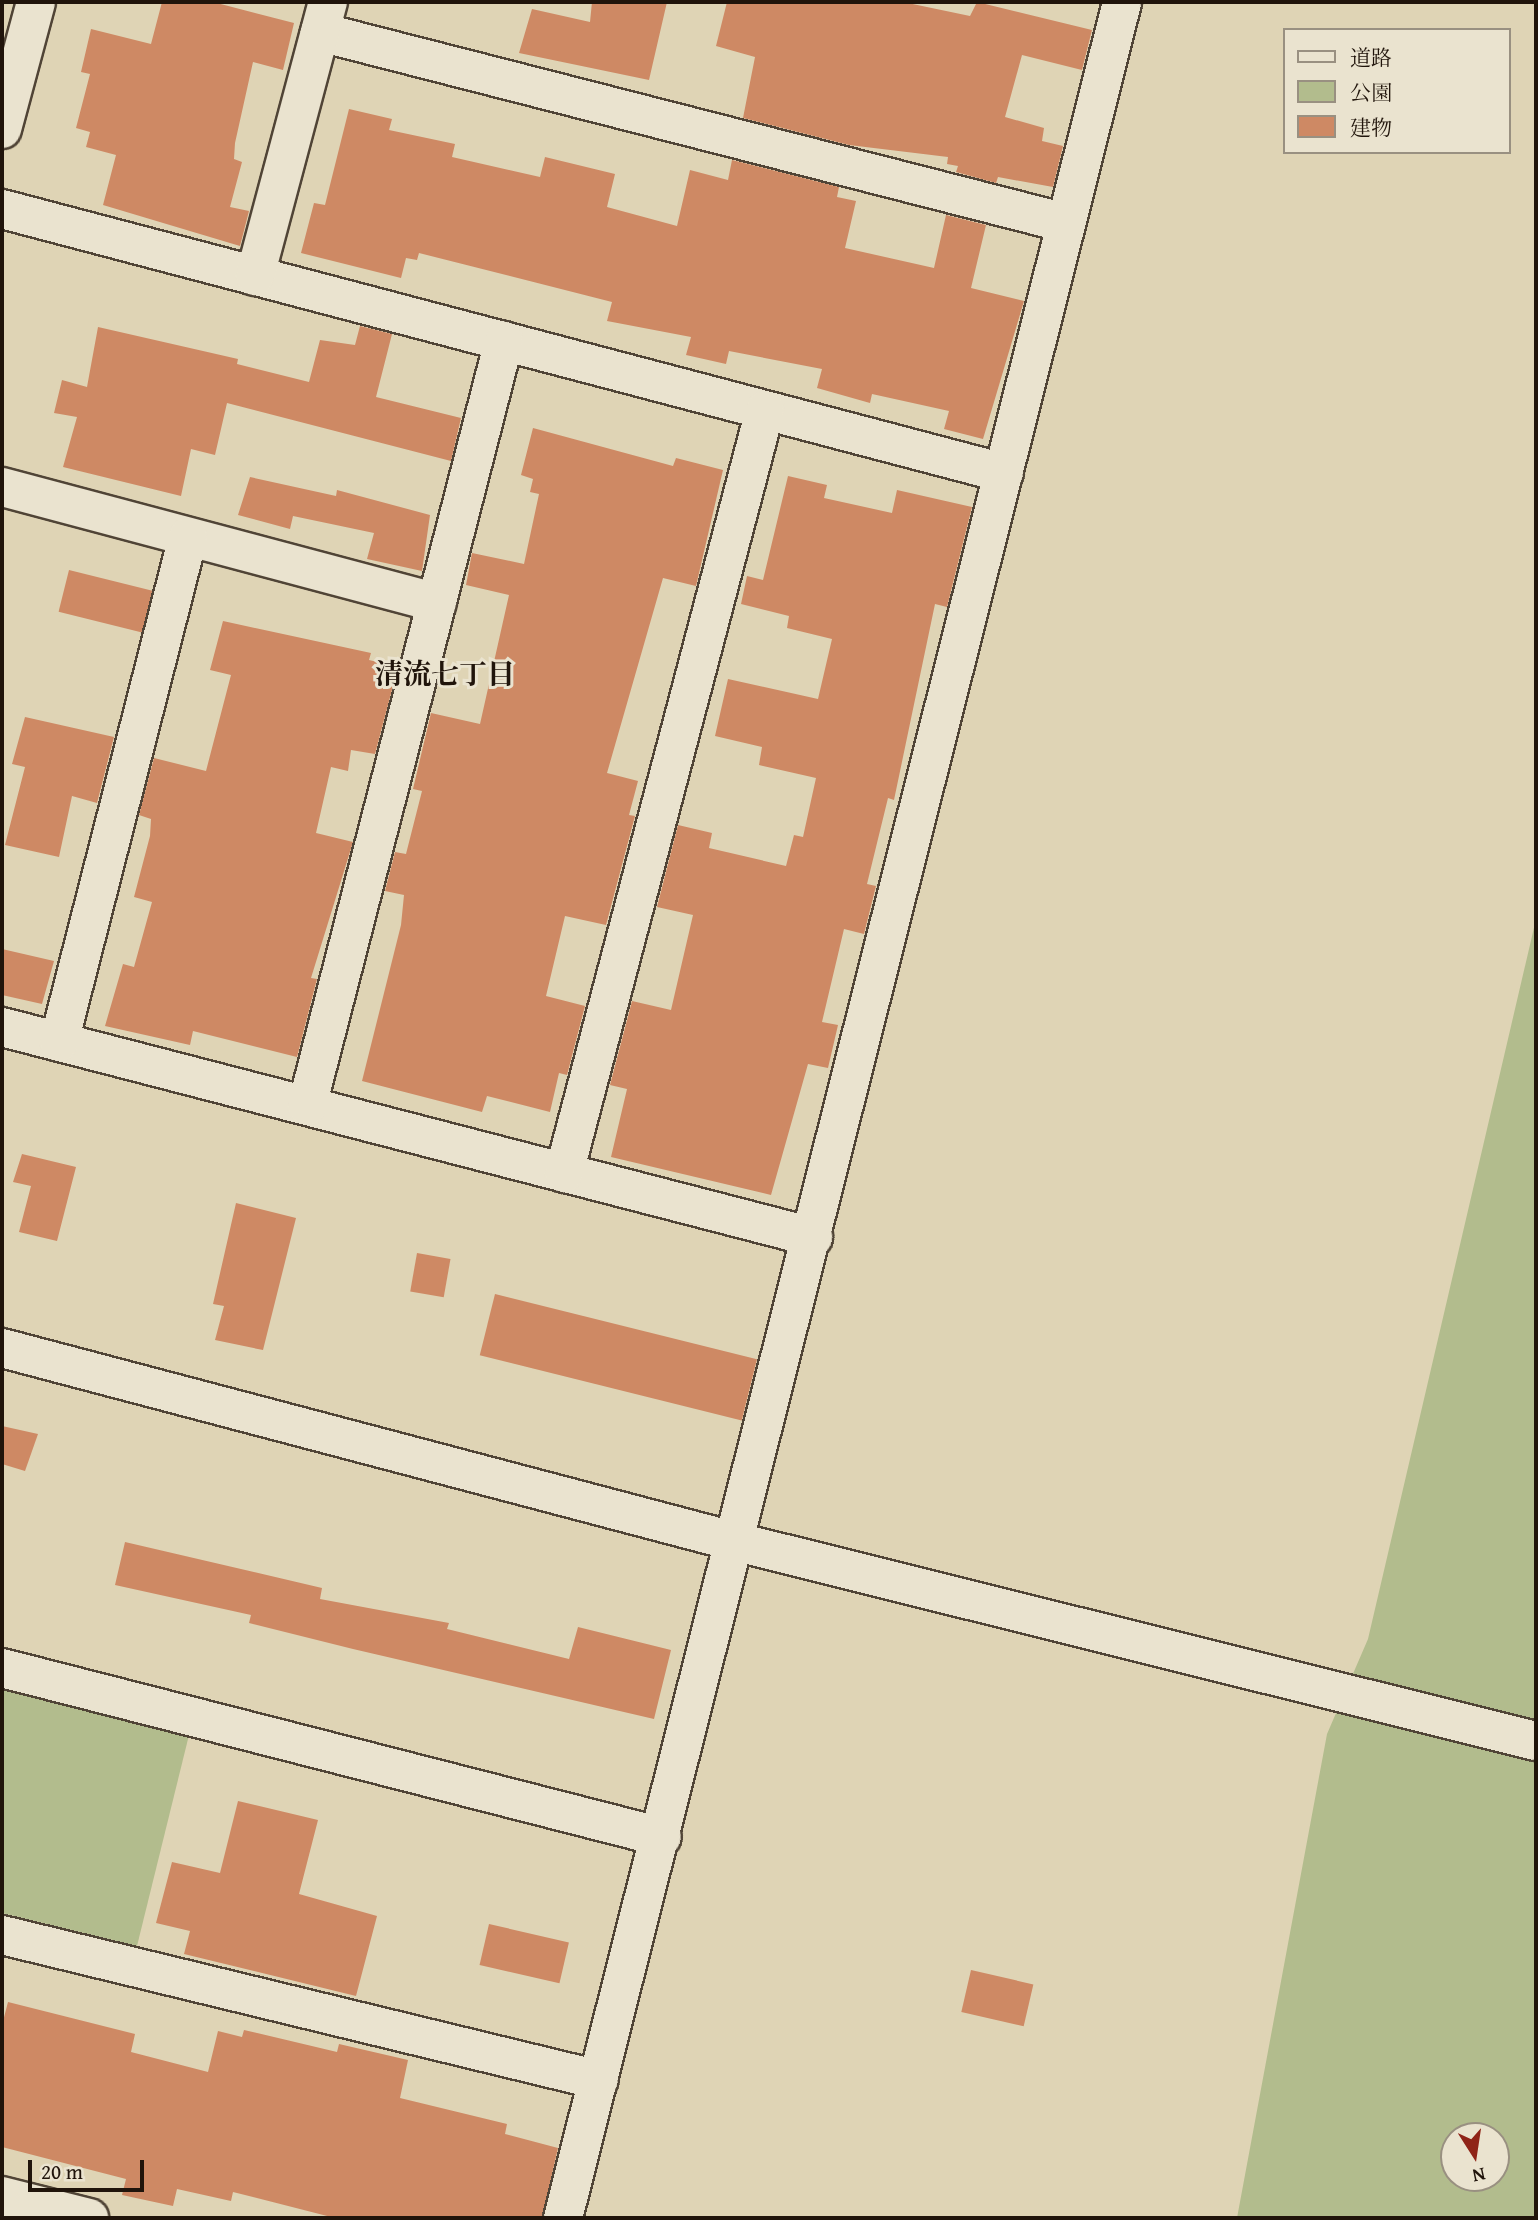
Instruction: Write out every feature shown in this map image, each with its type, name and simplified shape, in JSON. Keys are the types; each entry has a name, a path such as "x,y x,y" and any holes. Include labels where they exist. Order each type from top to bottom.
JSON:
{"street":[{"path":"2,129 36,2"},
{"path":"563,2218 737,1542 1122,2"},
{"path":"255,276 324,17 1066,223"},
{"path":"2,209 1004,473"},
{"path":"307,1106 505,341"},
{"path":"564,1173 765,410"},
{"path":"2,487 437,603"},
{"path":"59,1042 188,537"},
{"path":"2,1027 813,1237"},
{"path":"2,1348 737,1542 1536,1741"},
{"path":"2,1668 662,1837"},
{"path":"2,1935 599,2080"},
{"path":"2,2196 89,2218"}],"green space":[{"path":"1536,919 1536,2218 1237,2218 1327,1734 1368,1639"},
{"path":"2,1688 189,1735 137,1946 2,1913"}],"building":[{"path":"162,2 213,2 294,23 283,70 253,62 235,143 234,159 242,162 230,207 249,211 240,246 103,205 116,155 86,147 90,132 76,128 90,74 81,72 91,29 151,44"},
{"path":"592,2 667,2 649,80 519,53 532,9 590,22"},
{"path":"727,2 903,2 970,16 977,2 1092,30 1082,70 1022,55 1005,117 1044,128 1042,141 1063,146 1053,187 998,177 996,183 956,172 958,166 947,164 948,157 849,145 743,118 755,57 716,46"},
{"path":"349,109 392,119 389,130 455,144 452,157 540,177 545,157 615,174 607,207 677,226 690,170 728,180 732,160 839,187 837,197 856,201 845,248 934,268 946,215 986,225 971,288 1024,301 983,439 944,429 949,411 872,394 870,403 817,388 822,369 729,351 726,364 686,355 691,337 607,321 612,302 419,253 417,260 406,258 401,278 301,253 314,203 325,205"},
{"path":"360,326 392,334 376,397 461,418 451,461 227,403 215,455 191,449 181,496 63,467 77,417 54,413 62,380 87,387 98,327 238,359 237,364 309,382 320,340 355,345"},
{"path":"533,428 673,466 676,458 723,470 696,586 663,578 607,773 638,781 629,815 635,816 606,925 565,916 546,996 585,1006 567,1075 559,1073 550,1112 487,1096 482,1112 362,1081 401,925 404,895 385,891 395,852 406,854 422,791 413,789 431,713 480,724 509,595 466,585 472,553 524,564 539,494 530,492 533,479 521,475"},
{"path":"788,476 827,485 824,498 892,513 897,490 972,507 947,607 935,604 894,800 888,798 867,884 876,886 864,934 844,929 822,1022 838,1025 828,1068 808,1064 771,1195 611,1157 627,1089 610,1085 632,1001 671,1010 693,915 657,907 678,825 712,833 709,848 786,866 794,835 803,837 816,778 759,765 762,747 715,736 728,679 818,699 832,639 787,628 789,616 741,604 747,576 763,580"},
{"path":"250,477 336,496 337,490 430,515 422,571 367,559 374,533 293,516 290,529 238,515"},
{"path":"69,570 152,591 142,633 59,612"},
{"path":"223,621 371,653 369,660 398,667 375,754 351,750 348,771 331,767 316,833 353,842 311,978 317,979 297,1057 193,1031 190,1045 105,1026 123,964 134,967 152,902 134,897 150,836 151,819 139,815 154,758 206,771 231,675 210,670"},
{"path":"25,717 114,737 97,803 72,796 59,857 5,845 25,767 12,764"},
{"path":"2,949 54,961 42,1004 2,995"},
{"path":"22,1154 76,1167 57,1241 19,1232 31,1186 13,1182"},
{"path":"236,1203 296,1218 263,1350 215,1340 224,1306 213,1304"},
{"path":"417,1253 450,1259 444,1297 410,1291"},
{"path":"495,1294 757,1359 742,1420 480,1355"},
{"path":"2,1426 38,1434 25,1471 2,1464"},
{"path":"125,1542 322,1588 320,1599 449,1623 447,1629 569,1659 578,1627 671,1650 654,1719 353,1649 249,1623 251,1615 115,1585"},
{"path":"238,1801 318,1820 299,1894 377,1916 356,1996 184,1954 190,1931 156,1923 172,1862 220,1873"},
{"path":"489,1924 569,1942 559,1983 480,1965"},
{"path":"971,1970 1033,1984 1024,2026 961,2012"},
{"path":"8,2002 135,2034 131,2052 208,2072 218,2031 242,2037 244,2030 337,2052 339,2044 408,2060 400,2098 507,2124 505,2134 558,2148 542,2218 335,2218 233,2192 231,2201 177,2189 173,2206 122,2195 126,2179 2,2147 2,2025"}],"district":[{"name":"清流七丁目","path":"445,674"}]}
